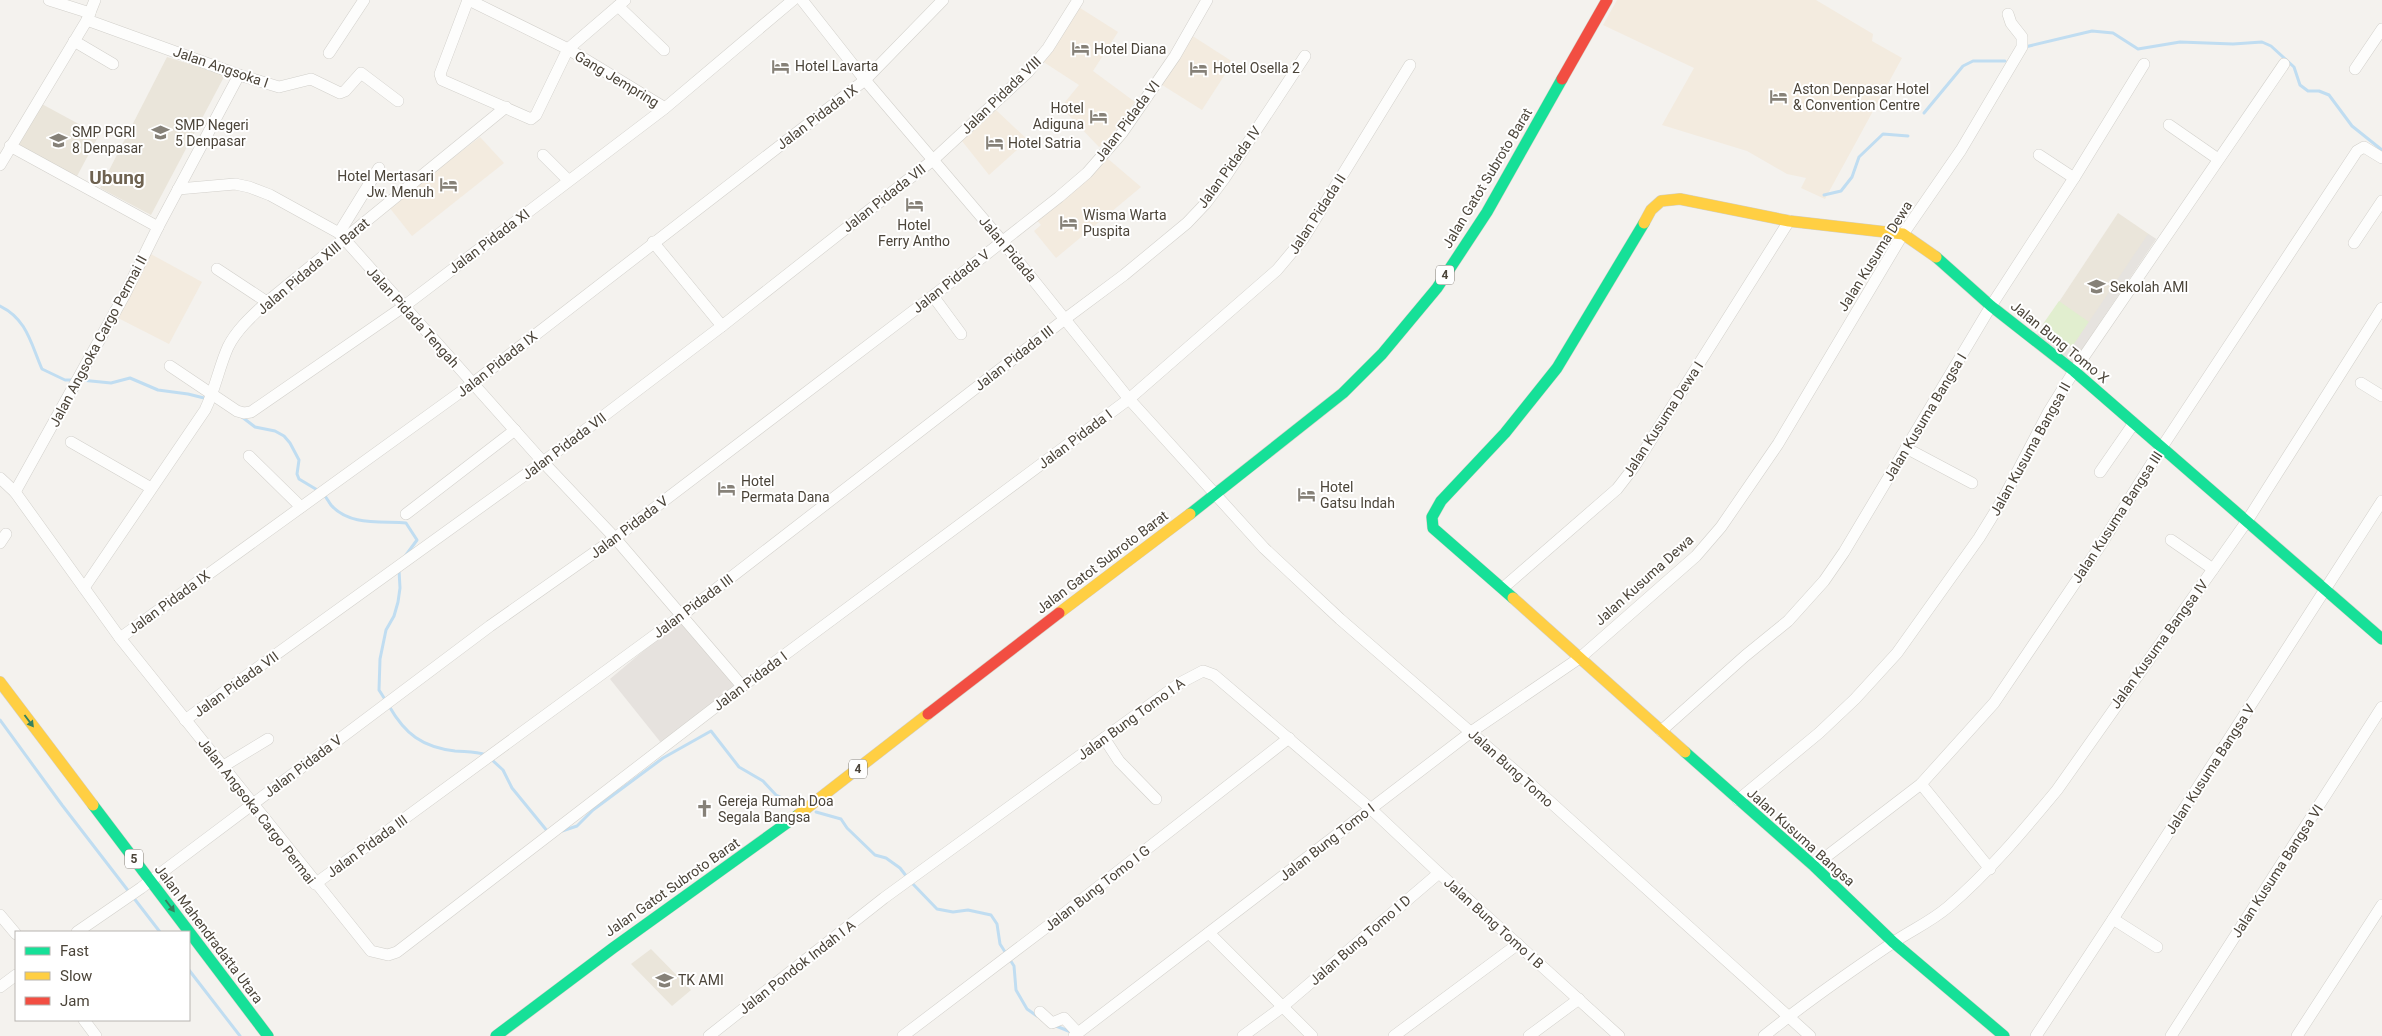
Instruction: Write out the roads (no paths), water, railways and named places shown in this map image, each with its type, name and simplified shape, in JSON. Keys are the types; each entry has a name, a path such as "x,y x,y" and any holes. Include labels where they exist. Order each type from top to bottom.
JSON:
{"main road":[{"name":"Jalan Gatot Subroto Barat","path":"496,1036 613,948 780,828 1138,552 1216,496 1343,392 1382,354 1437,288 1487,212 1607,0"},
{"name":"Jalan Bung Tomo X","path":"1503,588 1433,528 1431,521 1433,513 1441,501 1505,433 1557,368 1610,282 1651,210 1659,201 1666,198 1789,220 1903,234 1927,250 1991,306 2074,372 2382,639"},
{"path":"1503,588 1581,657"},
{"name":"Jalan Kusuma Bangsa","path":"1581,657 1661,731 1814,866 1893,942 2004,1036"},
{"name":"Jalan Mahendradatta Utara","path":"0,682 189,931"},
{"name":"Jalan Mahendradatta Utara","path":"190,932 268,1036"}],"street":[{"name":"Jalan Angsoka I","path":"49,0 239,74 279,87 312,79 340,93 345,92 361,73 398,101"},
{"path":"0,165 74,41 95,0"},
{"path":"329,53 364,0"},
{"path":"469,0 440,74 442,80 532,119 568,49 622,3 664,50"},
{"name":"Gang Jempring","path":"469,0 568,49 665,108"},
{"name":"Jalan Pidada XI","path":"170,366 213,393 237,411 251,412 402,307 665,108 792,0"},
{"name":"Jalan Pidada","path":"802,0 865,80 1002,241 1129,399 1216,496"},
{"name":"Jalan Pidada IX","path":"120,638 473,383 865,80 943,0"},
{"name":"Jalan Pidada VIII","path":"933,160 1028,72 1048,48 1078,0"},
{"name":"Jalan Pidada VI","path":"1002,241 1087,173 1122,133 1175,56 1202,12 1206,0"},
{"name":"Jalan Kusuma Dewa","path":"1581,657 1677,573 1721,527 1751,487 1903,234 1961,150 2022,47 2022,37 2011,23 2008,14"},
{"path":"2355,69 2382,29"},
{"path":"74,41 113,64"},
{"name":"Jalan Pidada IV","path":"1065,319 1124,275 1187,222 1206,203 1224,179 1305,56"},
{"name":"Jalan Kusuma Bangsa I","path":"1661,731 1745,656 1788,621 1824,581 1844,552 1991,306 2074,178 2144,64"},
{"name":"Jalan Kusuma Bangsa II","path":"1738,800 1819,733 1855,699 1897,653 1979,538 2003,499 2048,413 2074,372 2284,64"},
{"name":"Jalan Pidada II","path":"1129,399 1292,255 1410,65"},
{"name":"Jalan Angsoka Cargo Permai II","path":"15,492 121,302 158,227 239,74"},
{"name":"Jalan Pidada XIII Barat","path":"84,588 205,410 213,393 229,346 248,321 342,236 506,107"},
{"path":"2169,124 2218,159"},
{"path":"10,146 158,227"},
{"name":"Jalan Kusuma Bangsa III","path":"1814,866 1921,784 1994,704 2100,546 2162,447 2357,151 2368,148 2382,158"},
{"path":"543,155 568,180"},
{"path":"2039,155 2074,178"},
{"name":"Jalan Pidada VII","path":"186,720 543,462 722,326 933,160"},
{"path":"342,236 379,168"},
{"name":"Jalan Pidada Tengah","path":"178,189 235,184 249,187 270,195 342,236 402,307 615,538 742,686"},
{"path":"2354,243 2382,202"},
{"name":"Jalan Kusuma Dewa I","path":"1503,588 1617,489 1634,467 1789,220"},
{"name":"Jalan Pidada V","path":"78,931 141,888 490,626 615,538 933,296 1002,241"},
{"path":"654,242 722,326"},
{"path":"217,269 267,302"},
{"path":"933,296 960,334"},
{"name":"Jalan Kusuma Bangsa IV","path":"1764,1036 1787,1017 1893,942 1923,927 1990,869 2057,790 2247,521 2382,308"},
{"name":"Jalan Pidada III","path":"315,884 681,616 1065,319"},
{"path":"2361,383 2382,396"},
{"name":"Jalan Pidada I","path":"371,951 388,955 397,952 742,686 1129,399"},
{"path":"2100,472 2134,423"},
{"path":"406,514 515,430"},
{"path":"71,442 151,488"},
{"path":"1906,448 1972,483"},
{"path":"249,456 301,508"},
{"name":"Jalan Angsoka Cargo Permai","path":"0,478 15,492 120,638 315,884 371,951"},
{"name":"Jalan Bung Tomo","path":"1216,496 1264,548 1306,588 1471,732 1810,1036"},
{"name":"Jalan Kusuma Bangsa V","path":"2036,1036 2113,920 2382,501"},
{"path":"2171,540 2213,569"},
{"name":"Jalan Bung Tomo I","path":"1076,1034 1471,732 1581,657"},
{"name":"Jalan Bung Tomo I A","path":"884,898 1180,683 1203,671 1214,675 1371,809"},
{"name":"Jalan Kusuma Bangsa VI","path":"2171,1036 2382,706"},
{"path":"222,767 268,738"},
{"path":"1104,738 1119,761 1156,798"},
{"name":"Jalan Bung Tomo I G","path":"903,1036 1048,926 1289,738"},
{"path":"1921,784 1990,869"},
{"name":"Jalan Bung Tomo I B","path":"1371,809 1439,874 1619,1036"},
{"name":"Jalan Bung Tomo I D","path":"1243,1036 1281,1008 1439,874"},
{"name":"Jalan Pondok Indah I A","path":"709,1036 884,898"},
{"path":"2297,1036 2382,905"},
{"path":"0,915 15,933"},
{"path":"2113,920 2157,947"},
{"path":"1209,933 1281,1008 1312,1036"},
{"path":"1394,1036 1518,944"},
{"path":"0,987 15,976"},
{"path":"1534,1035 1579,999"},
{"path":"1040,1012 1052,1023 1064,1018 1076,1034"},
{"path":"85,1021 96,1036"}],"waterway":[{"path":"2025,47 2092,31 2113,33 2138,49 2180,42 2233,44 2262,42 2271,46 2294,67 2300,85 2308,91 2319,91 2329,95 2352,126 2382,150"},
{"path":"1924,113 1963,66 1973,61 2005,61"},
{"path":"1824,195 1841,191 1852,177 1859,157 1883,134 1908,136"},
{"path":"0,306 9,311 22,325 42,369 65,380 75,380"},
{"path":"81,380 111,383 130,378 158,390 208,399"},
{"path":"242,417 255,427 275,431 284,436 299,460 297,474 299,479 319,491"},
{"path":"324,495 338,512 347,516 366,521 406,523 417,540 406,555"},
{"path":"386,701 379,690 380,659 386,630 394,616 398,602 400,588 399,570"},
{"path":"389,706 401,724 416,738 443,749 486,755"},
{"path":"0,720 62,805 159,931"},
{"path":"562,831 577,826 593,810 663,758 711,731 739,767 763,781 776,795 798,806"},
{"path":"491,759 503,770 512,788 548,832"},
{"path":"816,812 841,819 847,828 875,855 886,858 900,868 907,877"},
{"path":"911,882 937,909 953,912 968,910 991,915 997,924 1000,944 1014,966 1016,990 1027,1009 1037,1016"},
{"path":"190,971 240,1036"},
{"path":"1056,1026 1071,1032"}],"place":[{"name":"Hotel Diana","path":"1080,49"},
{"name":"Hotel Lavarta","path":"781,66"},
{"name":"Hotel Osella 2","path":"1199,68"},
{"name":"Aston Denpasar Hotel & Convention Centre","path":"1779,97"},
{"name":"Hotel Adiguna","path":"1098,116"},
{"name":"SMP Negeri 5 Denpasar","path":"161,133"},
{"name":"SMP PGRI 8 Denpasar","path":"58,140"},
{"name":"Hotel Satria","path":"994,143"},
{"name":"Hotel Mertasari Jw. Menuh","path":"448,184"},
{"name":"Hotel Ferry Antho","path":"914,205"},
{"name":"Wisma Warta Puspita","path":"1069,223"},
{"name":"Sekolah AMI","path":"2096,287"},
{"name":"Hotel Permata Dana","path":"727,489"},
{"name":"Hotel Gatsu Indah","path":"1306,495"},
{"name":"Gereja Rumah Doa Segala Bangsa","path":"704,809"},
{"name":"TK AMI","path":"664,980"}],"district":[{"name":"Ubung","path":"117,177"}]}
